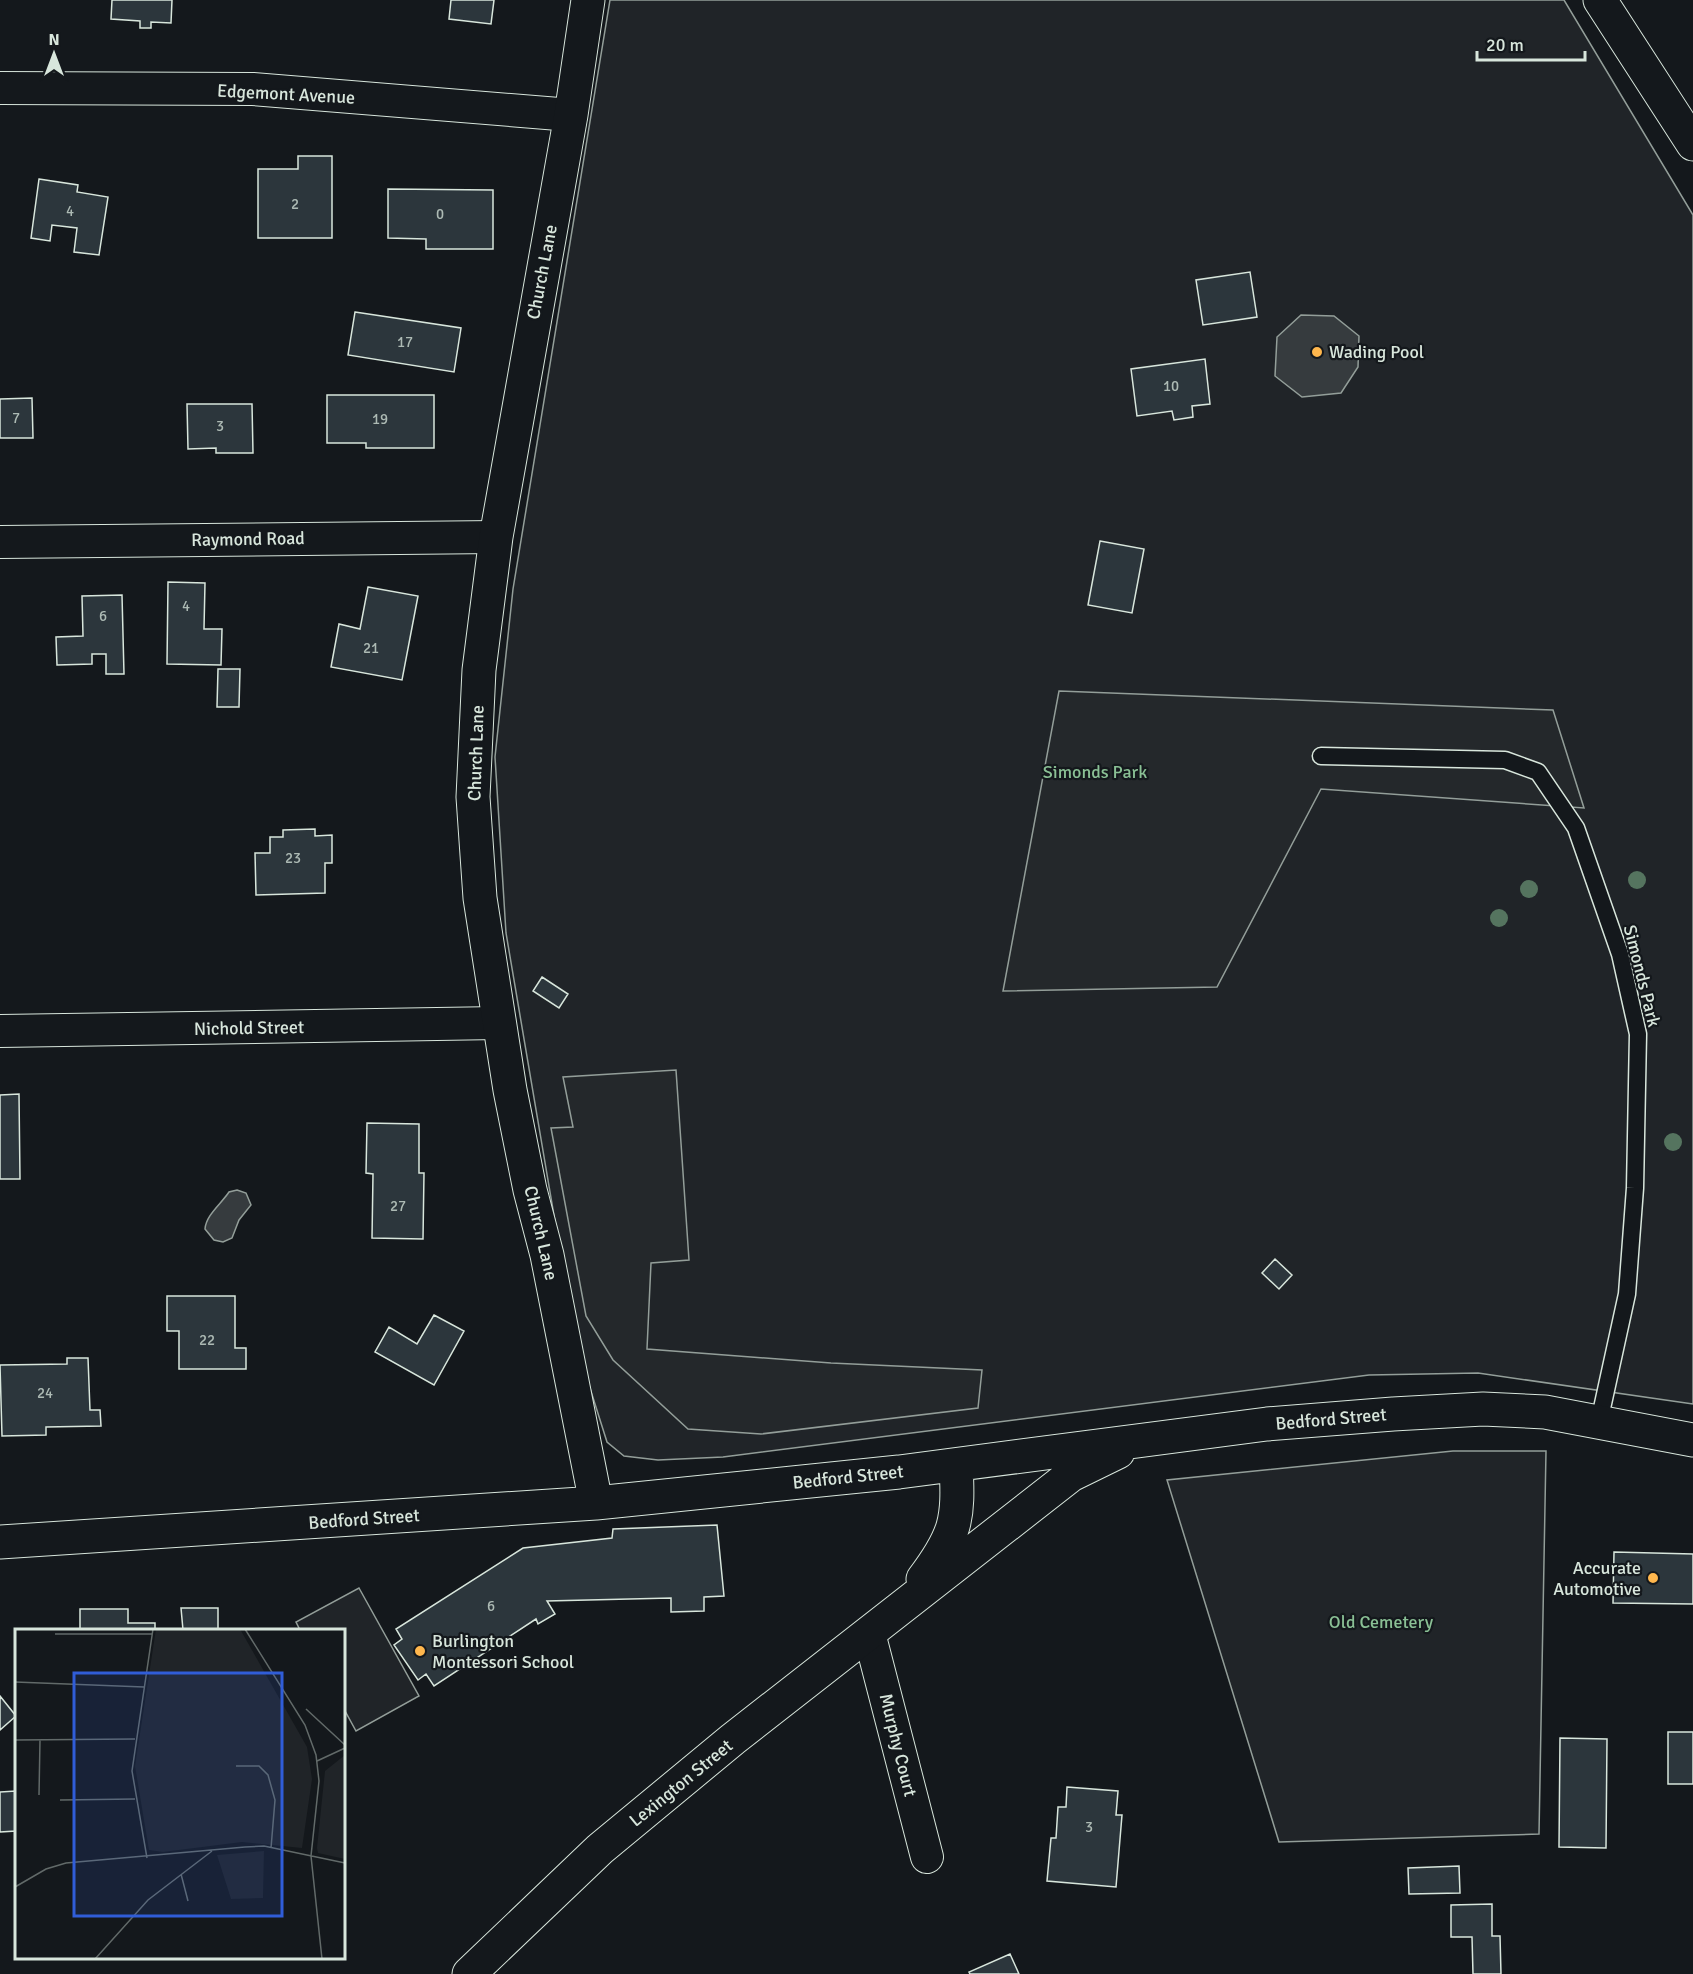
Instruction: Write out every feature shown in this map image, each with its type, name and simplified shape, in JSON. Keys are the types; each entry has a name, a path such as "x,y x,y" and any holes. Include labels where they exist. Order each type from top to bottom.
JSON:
{"street":[{"name":"Church Lane","path":"588,0 571,115 496,537 479,670 473,797 480,898 498,1023 596,1503"},
{"path":"1600,0 1693,144"},
{"name":"Edgemont Avenue","path":"0,88 253,89 571,115"},
{"name":"Raymond Road","path":"0,542 496,537"},
{"name":"Nichold Street","path":"0,1031 498,1023"},
{"name":"Bedford Street","path":"0,1542 596,1503 956,1465 1267,1424 1483,1410 1545,1412 1693,1440"},
{"name":"Lexington Street","path":"469,1974 600,1849 904,1605 1071,1475 1141,1440"},
{"name":"Lexington Street","path":"904,1605 946,1547 954,1531 956,1465"},
{"name":"Murphy Court","path":"869,1633 927,1857"}],"lane":[{"name":"Simonds Park","path":"1321,756 1505,760 1538,772 1576,828 1620,954 1638,1034 1635,1188 1627,1294 1599,1422"}],"green space":[{"name":"Simonds Park","path":"610,0 1564,0 1693,215 1693,1404 1478,1373 1369,1375 723,1457 658,1460 624,1456 607,1442 583,1366 567,1292 506,933 495,757 513,589"},
{"name":"Old Cemetery","path":"1453,1451 1546,1451 1539,1834 1279,1842 1167,1480"},
{"path":"359,1588 419,1696 356,1731 345,1711 345,1629 300,1629 296,1622"}],"shaded area":[{"name":"Wading Pool","path":"1301,315 1334,316 1359,336 1358,367 1341,393 1302,397 1275,376 1277,337"},
{"path":"1059,691 1553,710 1584,808 1321,789 1217,987 1003,991"},
{"path":"676,1070 689,1260 651,1263 647,1349 831,1363 982,1370 978,1408 761,1434 688,1429 613,1360 586,1316 551,1128 573,1127 563,1077"},
{"path":"237,1190 246,1193 251,1205 239,1220 232,1238 223,1242 214,1240 205,1229 208,1219 229,1192"}],"building":[{"path":"112,0 172,0 171,23 151,22 151,28 140,28 140,21 111,19"},
{"path":"451,0 494,0 491,24 449,19"},
{"path":"298,156 332,156 332,238 258,238 258,169 298,169"},
{"path":"39,179 78,185 77,192 108,197 99,255 74,252 77,228 52,225 50,241 31,238"},
{"path":"388,189 493,190 493,249 426,249 426,239 388,238"},
{"path":"1250,272 1257,317 1203,325 1196,280"},
{"path":"355,312 461,328 454,372 348,355"},
{"path":"1205,359 1210,404 1192,406 1193,417 1174,420 1172,411 1137,416 1131,369"},
{"path":"327,395 434,395 434,448 366,448 366,443 327,443"},
{"path":"32,398 33,438 0,438 0,399"},
{"path":"187,404 252,404 253,453 216,453 216,448 188,449"},
{"path":"1100,541 1144,549 1132,613 1088,605"},
{"path":"168,582 205,583 204,629 222,629 221,665 167,664"},
{"path":"368,587 418,596 402,680 331,667 339,624 360,629"},
{"path":"122,595 124,674 106,674 106,654 92,654 92,664 57,665 56,637 83,636 82,596"},
{"path":"218,669 240,669 239,707 217,707"},
{"path":"315,829 315,836 332,835 332,863 325,863 325,893 256,895 255,853 270,853 270,837 283,837 283,830"},
{"path":"542,977 568,994 559,1008 533,991"},
{"path":"19,1094 20,1179 0,1179 0,1095"},
{"path":"367,1123 419,1124 419,1173 424,1173 423,1239 372,1238 373,1174 366,1173"},
{"path":"1275,1259 1292,1275 1279,1289 1262,1273"},
{"path":"167,1296 235,1296 235,1348 246,1348 246,1369 179,1369 179,1331 167,1331"},
{"path":"434,1315 464,1331 434,1385 375,1352 389,1327 417,1344"},
{"path":"67,1358 88,1358 90,1410 100,1410 101,1426 46,1427 46,1435 2,1436 0,1365 67,1364"},
{"path":"717,1525 724,1596 704,1597 704,1611 671,1612 671,1598 547,1601 555,1614 538,1624 536,1619 434,1686 426,1674 418,1680 394,1645 402,1639 396,1629 523,1548 612,1538 613,1529"},
{"name":"Accurate Automotive","path":"1614,1552 1693,1554 1693,1604 1613,1603"},
{"path":"181,1608 218,1608 218,1629 183,1629"},
{"path":"80,1609 128,1609 128,1623 155,1623 155,1629 80,1629"},
{"path":"0,1696 15,1717 0,1730"},
{"path":"1668,1732 1693,1732 1693,1784 1668,1784"},
{"path":"1560,1738 1607,1739 1606,1848 1559,1847"},
{"path":"1067,1787 1118,1791 1116,1815 1122,1815 1116,1887 1047,1881 1051,1838 1056,1838 1058,1807 1066,1807"},
{"path":"15,1791 15,1831 0,1832 0,1792"},
{"path":"1459,1866 1460,1893 1409,1894 1408,1868"},
{"path":"1492,1904 1492,1936 1500,1936 1501,1974 1473,1974 1472,1937 1451,1937 1451,1905"},
{"path":"1010,1954 1019,1974 970,1974 969,1972"}],"place":[{"name":"Wading Pool","path":"1317,352"},
{"name":"Accurate Automotive","path":"1653,1578"},
{"name":"Burlington Montessori School","path":"420,1651"}]}
